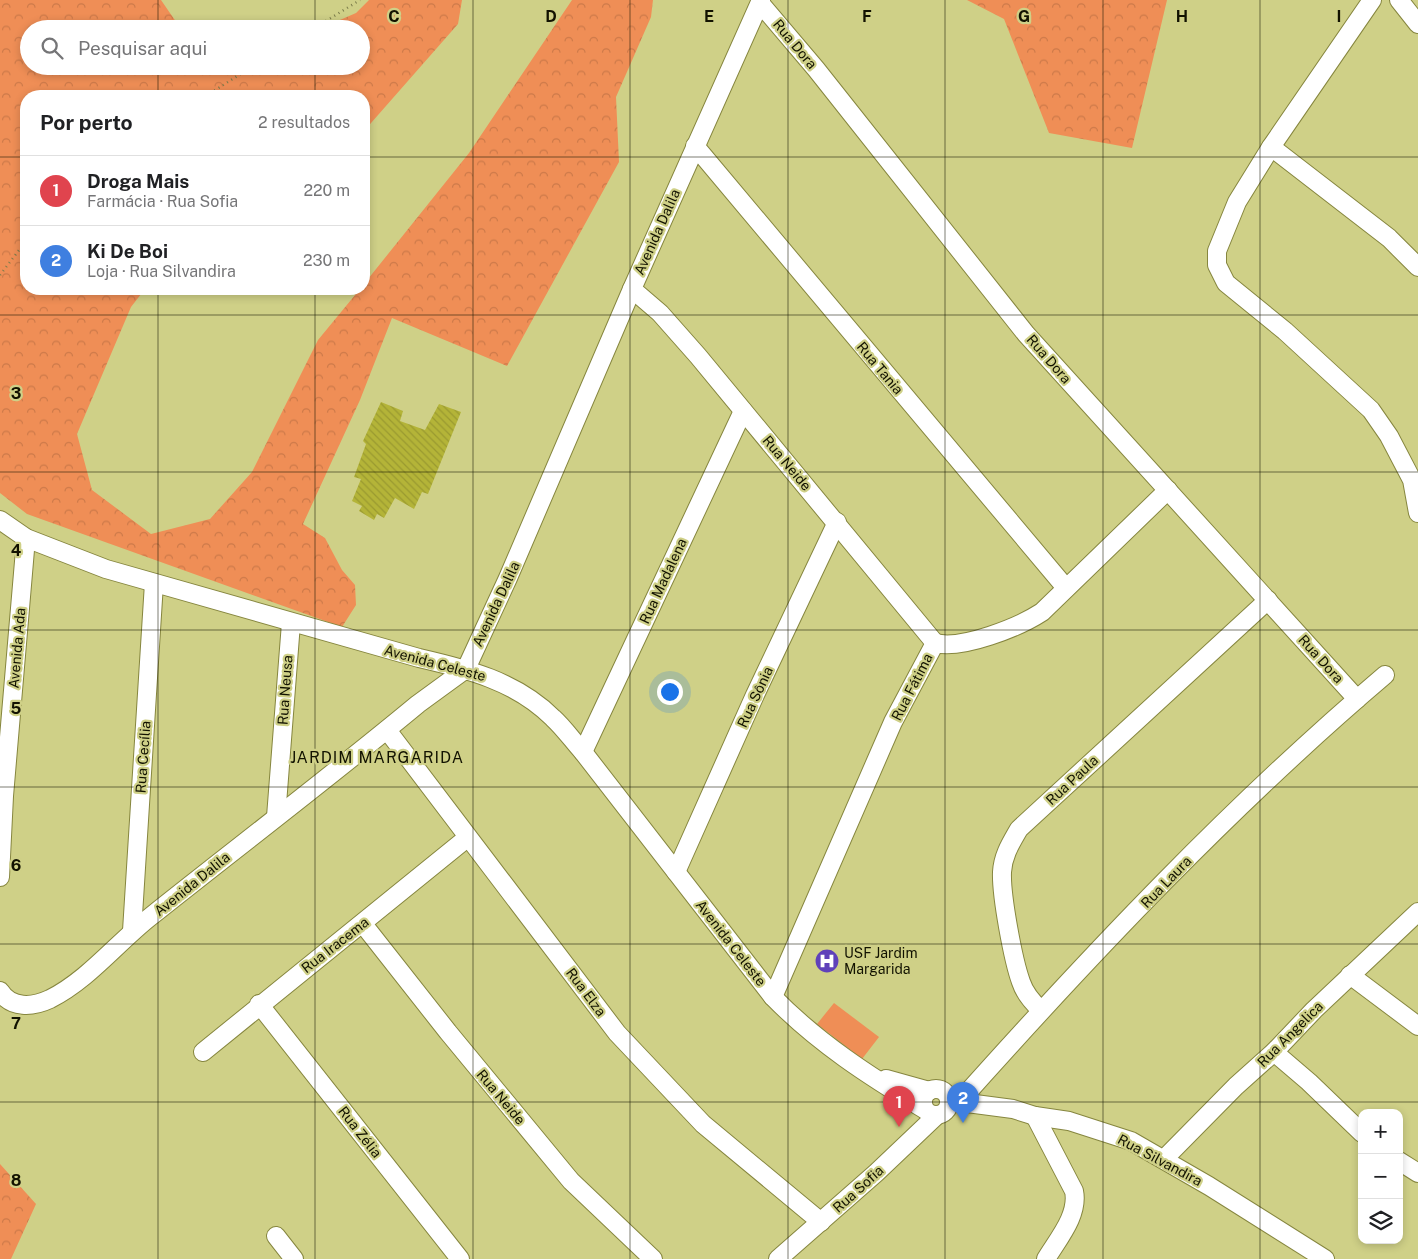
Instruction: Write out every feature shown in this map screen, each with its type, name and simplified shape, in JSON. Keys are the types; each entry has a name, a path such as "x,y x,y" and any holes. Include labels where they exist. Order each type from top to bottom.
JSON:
{"street":[{"path":"1372,0 1271,147 1237,202 1218,251 1219,273 1226,283 1291,337 1371,410 1415,478 1418,513"},
{"path":"1399,0 1418,24"},
{"name":"Avenida Dalila","path":"0,991 9,1001 17,1004 34,1005 50,999 74,984 132,931 466,669 508,578 695,146 761,1"},
{"name":"Rua Dora","path":"761,1 1026,334 1357,699"},
{"name":"Rua Tania","path":"695,146 1066,588"},
{"path":"1271,147 1389,238 1418,267"},
{"name":"Rua Neide","path":"632,289 675,330 837,522 935,643"},
{"name":"Rua Madalena","path":"583,752 743,411"},
{"name":"Rua Fátima","path":"773,998 893,722 935,643 944,645 990,635 1027,622 1042,612 1168,490"},
{"name":"Avenida Celeste","path":"0,520 26,538 106,569 291,623 418,658 466,669 499,680 527,697 552,717 583,752 773,998 804,1029 866,1074 930,1112"},
{"name":"Rua Sônia","path":"676,872 755,695 837,522"},
{"name":"Avenida Ada","path":"0,877 4,796 26,538"},
{"name":"Rua Cecília","path":"132,931 154,583"},
{"name":"Rua Paula","path":"1041,1010 1030,1000 1021,983 1013,950 1002,871 1006,850 1020,829 1268,600"},
{"name":"Rua Neusa","path":"276,817 291,623"},
{"name":"Rua Laura","path":"954,1101 1188,858 1271,777 1385,676"},
{"name":"Rua Elza","path":"387,730 467,838 538,926 617,1033 704,1124 821,1222"},
{"name":"Rua Iracema","path":"203,1052 467,838"},
{"name":"Rua Angelica","path":"1164,1159 1350,975 1418,912"},
{"name":"Rua Neide","path":"363,924 448,1032 570,1181 653,1259"},
{"path":"1350,975 1418,1026"},
{"name":"Rua Zélia","path":"260,1004 460,1259"},
{"path":"1274,1052 1309,1082 1358,1130"},
{"name":"Avenida Celeste","path":"866,1074 929,1091 942,1090 954,1101"},
{"path":"929,1091 922,1101 930,1112"},
{"name":"Rua Sofia","path":"778,1259 821,1222 930,1112 947,1109 954,1101"},
{"name":"Rua Silvandira","path":"954,1101 1013,1109 1034,1116 1069,1121 1131,1141 1164,1159 1325,1259"},
{"path":"1034,1116 1074,1191 1076,1202 1073,1213 1046,1259"},
{"path":"1403,1164 1418,1173"},
{"path":"276,1236 294,1259"}],"path":[{"path":"328,20 360,0"},
{"path":"215,90 239,75"},
{"path":"0,275 20,249"}],"green space":[{"path":"0,0 161,0 175,20 20,20 20,75 370,75 370,20 340,20 356,13 369,0 462,0 458,24 370,124 370,90 20,90 20,295 140,295 131,307 77,434 92,490 151,534 210,519 252,472 318,340 355,295 370,295 370,277 469,153 572,0 653,0 651,17 616,97 619,162 507,366 392,318 360,400 303,524 325,538 342,570 355,585 356,605 342,627 27,514 0,493"},
{"path":"967,0 1167,0 1132,148 1049,133 1004,19"},
{"path":"834,1003 879,1037 862,1059 817,1024"},
{"path":"0,1164 36,1204 11,1259 0,1259"}],"building":[{"path":"381,402 403,411 400,421 425,430 439,404 461,412 428,494 422,492 414,509 395,498 384,518 377,514 374,520 359,511 362,506 352,501 361,479 354,477 366,444 363,441"}],"place":[{"name":"USF Jardim Margarida","path":"827,961"},
{"name":"Ki De Boi","path":"963,1123"},
{"name":"Droga Mais","path":"899,1127"}],"district":[{"name":"JARDIM MARGARIDA","path":"377,757"}]}
